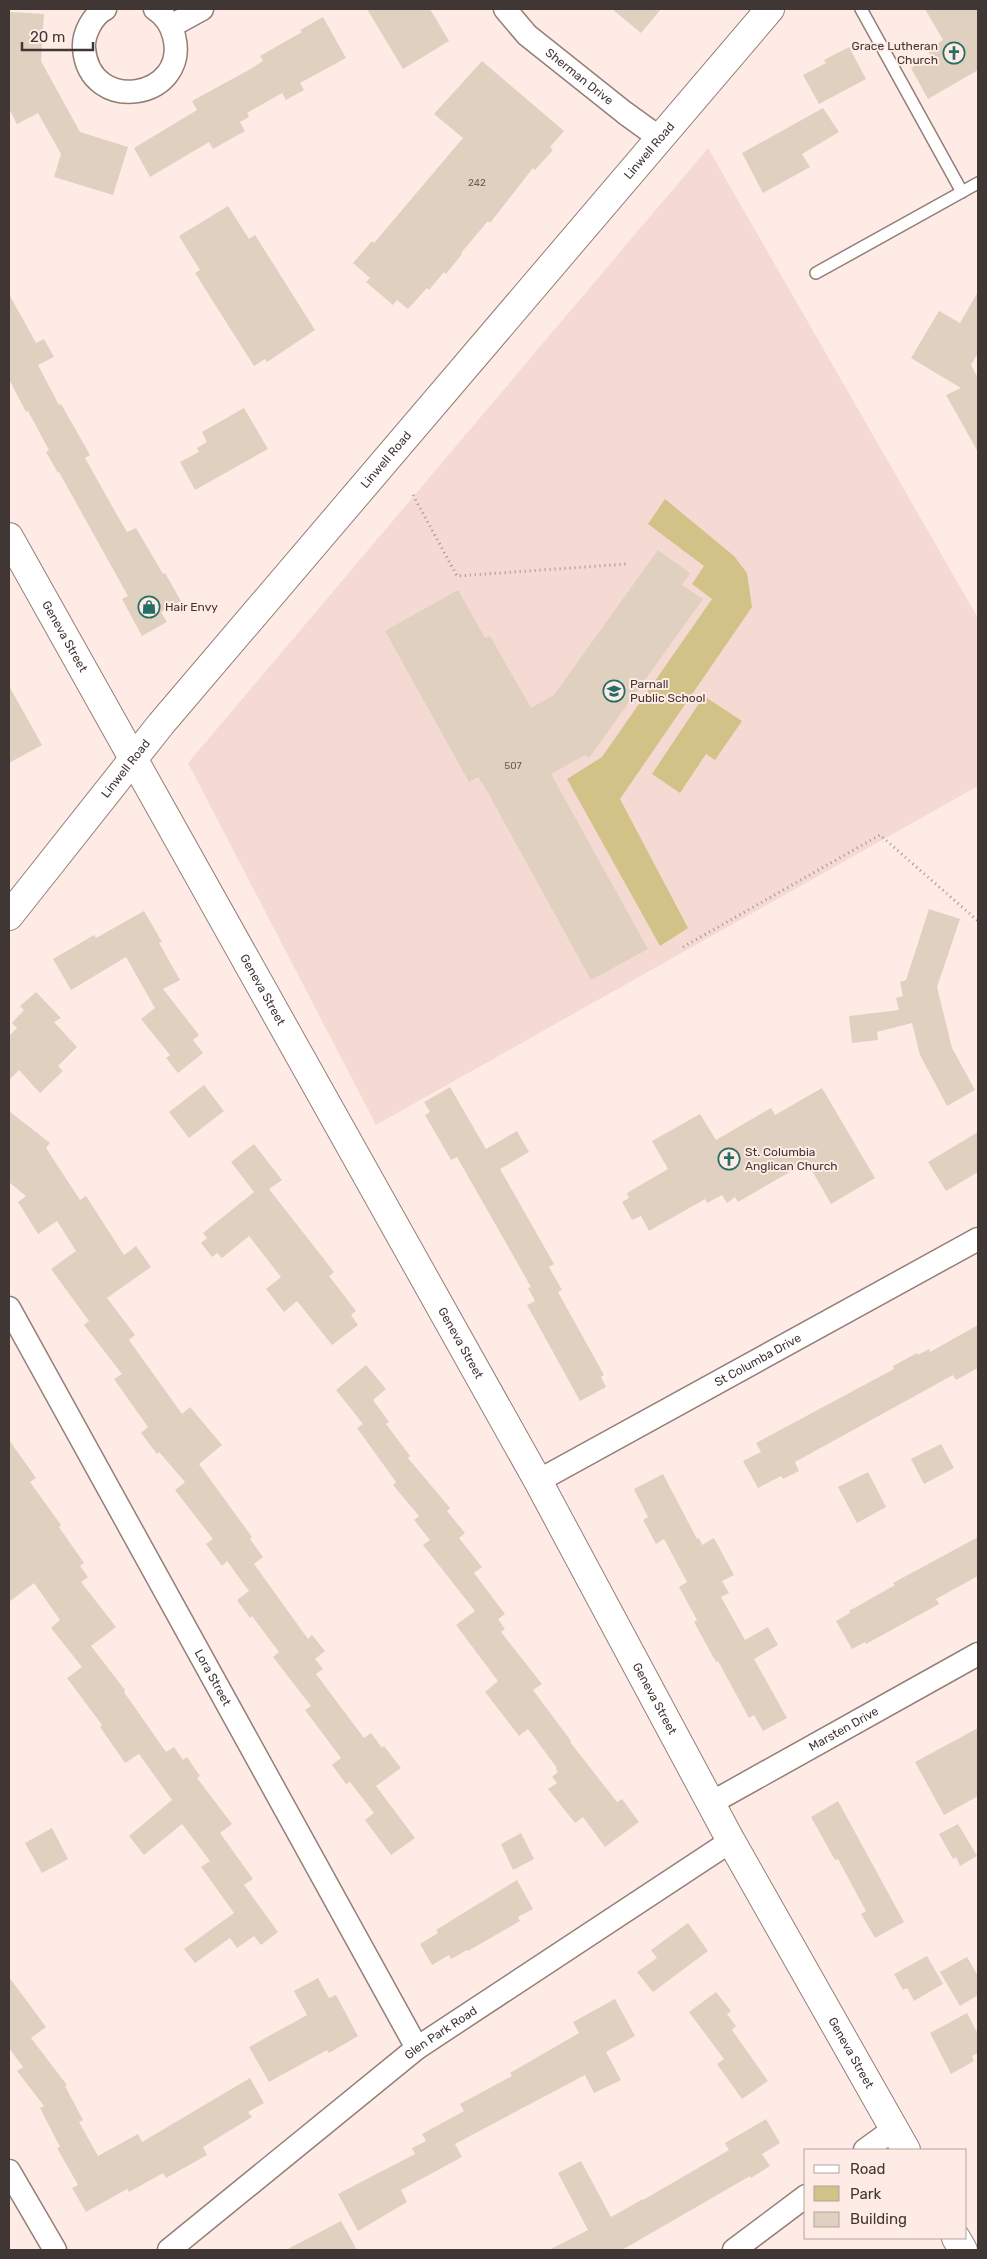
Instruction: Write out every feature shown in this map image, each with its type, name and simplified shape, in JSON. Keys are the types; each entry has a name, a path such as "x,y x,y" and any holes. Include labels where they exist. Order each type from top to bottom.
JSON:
{"main road":[{"name":"Linwell Road","path":"9,916 133,758 770,9"},
{"name":"Geneva Street","path":"9,538 538,1481 731,1841 900,2139"},
{"path":"957,2239 963,2250"}],"street":[{"path":"105,9 100,11 87,30 84,46 86,63 94,77 107,88 123,93 141,92 156,85 166,76 174,62 176,46 171,26 161,13 155,9"},
{"path":"171,26 202,9"},
{"name":"Sherman Drive","path":"505,9 526,35 661,139"},
{"name":"St Columba Drive","path":"538,1481 978,1239"},
{"name":"Lora Street","path":"9,1308 417,2048"},
{"name":"Marsten Drive","path":"711,1803 978,1654"},
{"name":"Glen Park Road","path":"169,2250 417,2048 731,1841"},
{"path":"868,2149 900,2139"},
{"path":"9,2171 55,2250"},
{"path":"734,2250 804,2198"}],"lane":[{"path":"861,9 962,192"},
{"path":"816,273 978,183"}],"path":[{"path":"413,495 457,576 627,564"},
{"path":"683,947 880,835 978,920"}],"shaded area":[{"name":"Parnall Public School","path":"708,148 978,618 978,786 376,1125 188,763"}],"green space":[{"path":"665,499 734,556 747,573 752,607 620,799 688,928 660,946 567,779 602,757 712,599 692,584 704,566 648,524"},
{"path":"704,696 742,721 715,760 706,754 680,793 652,774"}],"building":[{"path":"367,9 430,9 449,41 403,69"},
{"path":"612,9 661,9 641,33"},
{"name":"Grace Lutheran Church","path":"925,9 978,9 978,70 928,99 911,68 931,56 927,50 943,40"},
{"path":"9,12 44,14 41,61 80,132 128,147 113,195 54,177 61,154 38,113 17,124 9,109"},
{"path":"323,17 346,58 300,83 304,90 286,100 282,93 247,113 249,117 240,122 245,131 213,149 209,142 150,177 134,148 197,110 192,101 263,61 260,56 302,32 300,30"},
{"path":"849,47 866,79 819,104 803,75 826,63 824,60"},
{"path":"482,61 564,131 550,147 553,150 535,170 533,168 490,223 488,221 461,253 446,274 444,272 429,290 427,288 408,309 397,300 393,305 366,282 370,278 353,263 372,241 374,243 463,138 434,114"},
{"path":"823,108 839,132 802,154 810,167 763,193 742,153"},
{"path":"228,206 249,239 255,235 315,330 267,362 265,359 254,366 195,273 200,270 179,236"},
{"path":"978,292 978,353 971,365 978,378 978,452 946,395 961,388 911,358 939,311 960,323"},
{"path":"9,294 36,343 44,339 54,357 38,365 59,405 61,404 90,455 85,458 127,532 136,528 181,601 161,612 167,622 142,636 122,599 128,596 46,452 49,450 9,379"},
{"path":"244,408 268,449 195,490 180,462 199,452 197,448 207,442 202,432"},
{"path":"658,550 690,573 682,585 703,599 589,758 585,755 551,774 648,949 591,980 486,789 478,777 469,782 385,631 458,590 485,638 490,636 531,708 554,695"},
{"path":"9,686 42,745 9,763"},
{"path":"929,909 960,919 937,987 952,1048 975,1090 947,1106 920,1055 912,1023 877,1032 878,1040 852,1043 849,1016 899,1010 896,998 903,996 900,982 906,980"},
{"path":"144,911 162,942 159,943 180,980 163,989 199,1035 193,1040 203,1053 178,1073 166,1058 170,1055 141,1019 155,1008 126,957 71,990 53,959 94,935 96,938"},
{"path":"36,992 61,1018 54,1022 77,1047 58,1066 63,1071 40,1093 19,1070 9,1080 9,1036 17,1028 12,1023 24,1010 20,1006"},
{"path":"204,1085 224,1111 189,1138 169,1112"},
{"path":"450,1087 486,1149 517,1131 529,1152 500,1169 554,1264 549,1267 562,1290 558,1292 604,1375 601,1377 606,1387 580,1401 527,1305 535,1301 528,1288 531,1287 457,1157 451,1160 425,1115 430,1112 424,1102"},
{"name":"St. Columbia Anglican Church","path":"822,1088 875,1178 831,1204 807,1162 738,1202 735,1197 727,1203 722,1195 707,1203 705,1199 649,1231 641,1216 632,1220 622,1202 629,1198 627,1193 668,1169 652,1141 700,1114 716,1140 771,1108 775,1115"},
{"path":"9,1111 50,1143 46,1148 80,1200 86,1196 124,1255 136,1246 151,1267 107,1298 135,1335 129,1340 182,1414 190,1407 222,1445 199,1464 252,1537 250,1539 263,1557 254,1564 308,1639 312,1635 325,1651 315,1659 323,1669 316,1674 364,1738 371,1733 401,1768 376,1786 415,1838 391,1855 365,1820 374,1813 350,1782 346,1784 332,1765 341,1758 305,1710 311,1706 273,1657 279,1652 252,1616 250,1618 237,1600 249,1591 227,1561 222,1566 206,1544 213,1539 175,1490 185,1482 159,1452 157,1454 141,1433 148,1427 114,1379 122,1374 84,1325 89,1321 51,1269 76,1251 57,1221 38,1234 18,1202 26,1196 9,1182"},
{"path":"978,1132 978,1172 946,1191 928,1162"},
{"path":"254,1144 282,1180 269,1189 334,1272 329,1276 356,1311 351,1315 358,1325 332,1345 297,1301 284,1312 266,1289 281,1277 249,1236 222,1258 217,1253 212,1257 201,1243 207,1238 203,1233 254,1192 231,1162"},
{"path":"978,1325 978,1368 956,1380 953,1375 795,1462 799,1471 783,1479 781,1476 758,1488 743,1461 761,1452 756,1443 894,1369 893,1366 917,1353 918,1355 929,1349 930,1352"},
{"path":"366,1365 386,1389 373,1400 389,1422 386,1424 410,1456 408,1458 450,1508 447,1511 465,1533 459,1538 482,1567 474,1573 505,1614 498,1619 505,1629 501,1632 542,1684 533,1690 570,1742 617,1802 622,1799 639,1822 605,1847 583,1817 575,1823 548,1789 557,1783 552,1777 558,1772 557,1768 528,1729 519,1736 485,1692 498,1681 456,1625 475,1611 423,1545 430,1540 414,1520 419,1516 393,1485 396,1482 357,1428 363,1424 336,1390"},
{"path":"9,1440 36,1478 30,1482 61,1525 59,1527 84,1563 80,1566 88,1577 81,1582 116,1627 91,1646 125,1690 124,1692 166,1752 174,1747 183,1760 187,1757 200,1776 197,1778 232,1824 220,1833 253,1879 244,1885 278,1932 261,1945 254,1936 237,1948 230,1938 195,1963 184,1949 234,1913 201,1867 210,1861 182,1824 144,1855 129,1836 172,1800 139,1754 125,1763 100,1727 102,1725 67,1678 82,1667 51,1628 60,1620 34,1583 9,1602"},
{"path":"941,1444 954,1468 924,1484 911,1459"},
{"path":"868,1472 886,1507 857,1523 838,1487"},
{"path":"663,1474 697,1539 699,1538 702,1545 714,1538 734,1575 722,1581 729,1593 721,1597 745,1640 768,1627 778,1645 754,1659 787,1718 763,1731 754,1715 749,1718 694,1622 697,1620 679,1587 687,1582 664,1539 656,1544 643,1520 648,1517 634,1489"},
{"path":"978,1537 978,1576 936,1599 939,1604 866,1644 865,1642 852,1649 836,1621 850,1613 849,1611 895,1585 893,1583"},
{"path":"978,1728 978,1796 944,1815 915,1762"},
{"path":"838,1801 904,1922 875,1938 861,1914 866,1911 838,1859 835,1860 811,1817"},
{"path":"958,1824 977,1856 960,1866 956,1857 953,1859 939,1834"},
{"path":"52,1828 68,1859 42,1873 25,1843"},
{"path":"521,1833 534,1859 513,1870 501,1844"},
{"path":"517,1880 533,1909 518,1917 520,1921 468,1951 451,1959 449,1955 432,1965 420,1944 438,1933 436,1930"},
{"path":"688,1923 708,1951 653,1992 637,1972 657,1958 651,1950"},
{"path":"927,1956 943,1984 914,2001 907,1988 903,1990 894,1974"},
{"path":"967,1957 978,1976 978,1995 960,2006 940,1972"},
{"path":"9,1977 46,2027 31,2038 67,2085 65,2086 83,2120 79,2122 98,2156 138,2134 142,2142 250,2078 264,2103 248,2112 252,2117 203,2147 207,2155 166,2178 163,2173 129,2192 127,2189 86,2212 72,2188 78,2185 57,2148 60,2147 40,2108 44,2106 17,2071 23,2067 9,2048"},
{"path":"318,1978 329,1998 336,1995 358,2036 329,2053 327,2050 269,2082 249,2047 307,2015 294,1991"},
{"path":"716,1992 731,2011 727,2014 736,2026 732,2030 768,2081 742,2099 717,2064 724,2059 689,2012"},
{"path":"615,1999 635,2036 606,2052 621,2080 594,2093 585,2075 455,2144 462,2157 401,2190 407,2202 358,2231 338,2194 415,2154 412,2148 426,2141 422,2134 464,2111 460,2104 512,2076 510,2073 579,2033 573,2022"},
{"path":"967,2013 978,2034 978,2053 972,2056 974,2061 951,2074 930,2033"},
{"path":"766,2119 780,2143 762,2154 770,2166 751,2178 750,2176 622,2250 549,2250 588,2230 558,2173 581,2161 611,2217 729,2150 725,2143"},
{"path":"341,2221 357,2250 286,2250"}],"place":[{"name":"Grace Lutheran Church","path":"954,53"},
{"name":"Hair Envy","path":"149,607"},
{"name":"Parnall Public School","path":"614,691"},
{"name":"St. Columbia Anglican Church","path":"729,1159"}]}
